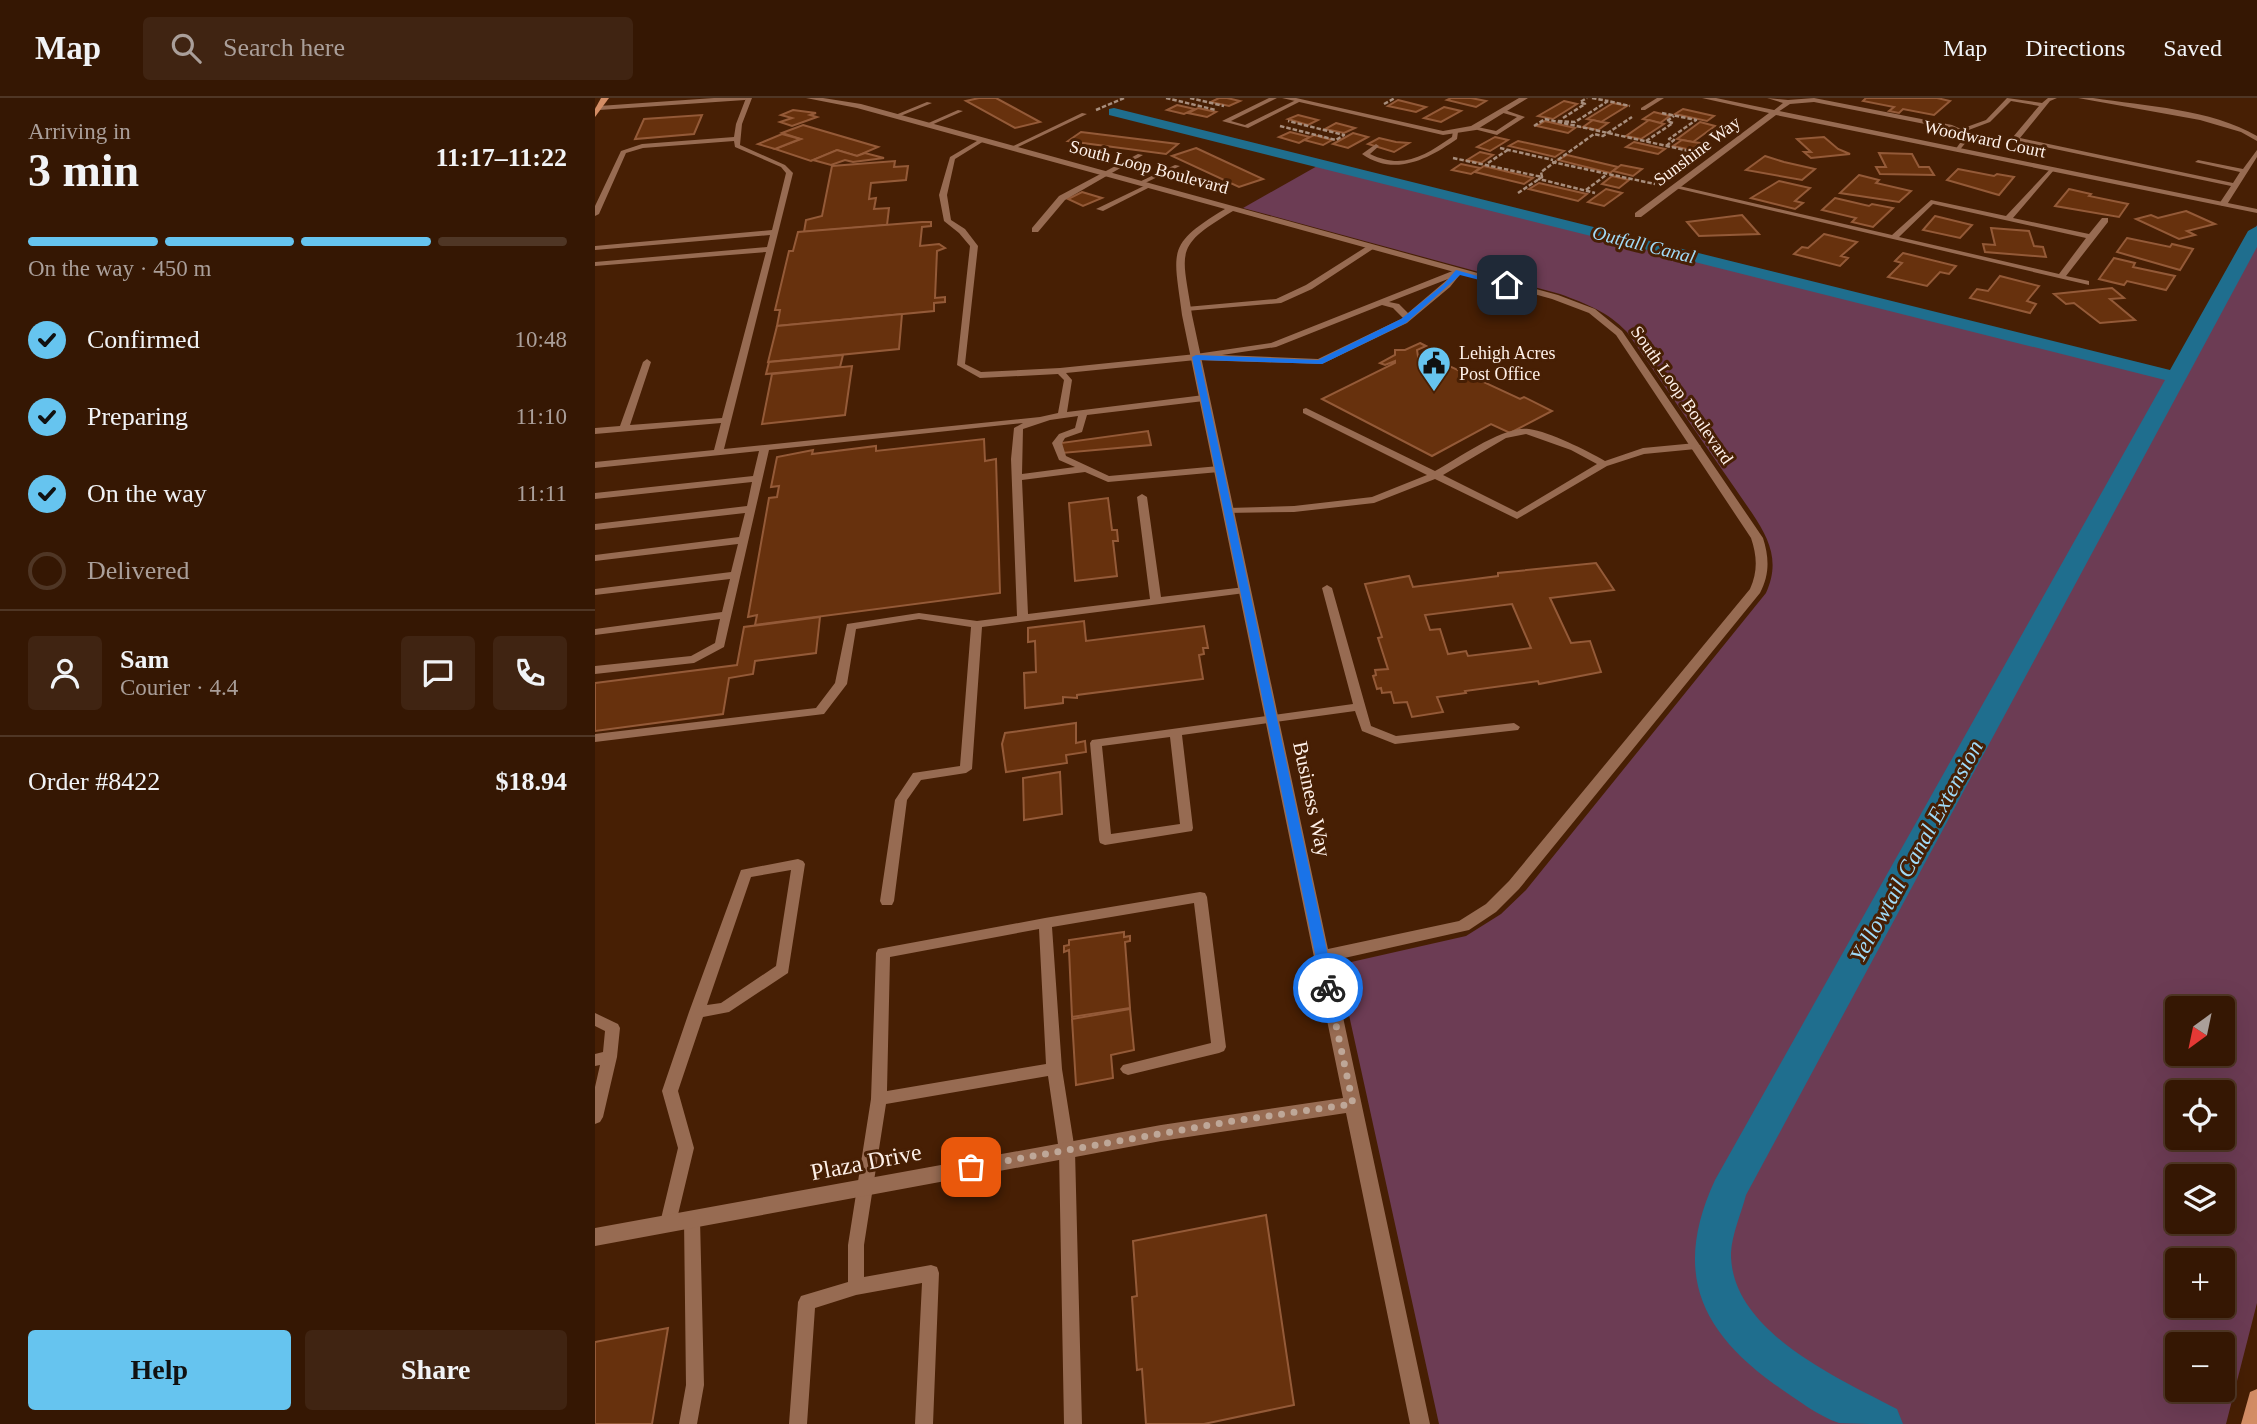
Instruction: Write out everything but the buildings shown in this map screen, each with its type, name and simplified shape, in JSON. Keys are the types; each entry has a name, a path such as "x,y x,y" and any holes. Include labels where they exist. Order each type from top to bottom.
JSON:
{"main road":[{"path":"597,112 605,98"},
{"path":"2251,1424 2257,1399"}],"street":[{"path":"595,99 605,98"},
{"path":"597,112 651,101 747,98"},
{"name":"South Loop Boulevard","path":"819,98 896,116 1577,304 1606,320 1619,333 1757,538 1763,558 1763,575 1756,590 1514,885 1491,908 1463,926 1322,957"},
{"path":"1286,98 1430,132 1455,132 1473,128 1524,98"},
{"name":"Woodward Court","path":"1706,98 2257,211"},
{"name":"Sunshine Way","path":"1638,215 1776,112"},
{"name":"Business Way","path":"1232,208 1190,233 1182,242 1179,259 1186,309 1420,1424"},
{"name":"Plaza Drive","path":"595,1237 1161,1133 1353,1104"}],"lane":[{"path":"718,452 790,173 783,166 737,146 747,98"},
{"path":"1274,98 1225,121 1245,127 1298,101"},
{"path":"1643,109 1661,98"},
{"path":"1770,98 1788,102 1825,100 1963,130 1969,135 1958,150"},
{"path":"1963,130 1988,121 2011,98 2044,105"},
{"path":"2054,98 2044,105 2016,137 2018,141 2078,154 2092,151 2134,159 2138,166 2235,185"},
{"path":"2081,98 2211,122 2236,128 2257,139"},
{"path":"1776,112 1788,102"},
{"path":"896,116 929,103"},
{"path":"927,125 960,111"},
{"path":"1473,128 1497,133 1522,117 1502,111"},
{"path":"1012,148 1084,114"},
{"path":"1376,146 1365,154 1389,163 1409,164 1455,138 1455,132"},
{"path":"595,215 623,152 642,146 737,139"},
{"path":"982,140 952,158 943,195 948,221 962,231 974,246 961,365 980,375 1060,371 1196,357 1273,345 1458,272"},
{"path":"2223,204 2257,152"},
{"path":"1035,230 1062,198 1140,155"},
{"path":"2198,162 2245,171"},
{"path":"1100,209 1177,166"},
{"path":"2008,219 2052,169"},
{"path":"1674,188 2086,283"},
{"path":"1894,238 1931,202 2091,237"},
{"path":"2061,277 2105,220"},
{"path":"595,248 776,233"},
{"path":"1186,309 1278,301 1309,287 1372,247"},
{"path":"595,264 771,248"},
{"path":"1196,357 1319,362 1408,318 1447,285 1458,272"},
{"path":"1379,302 1395,306 1408,318"},
{"path":"1273,345 1290,360"},
{"path":"624,429 647,362"},
{"path":"1060,371 1068,380 1062,416"},
{"path":"595,465 1038,419 1204,398"},
{"path":"1306,411 1517,516 1604,464 1643,451 1696,446"},
{"path":"1083,413 1079,430 1062,436 1057,443 1062,458 1108,479 1219,469"},
{"path":"1023,618 1017,478 1019,428 1038,419"},
{"path":"595,431 726,420"},
{"path":"1228,511 1294,509 1374,500 1436,475 1503,436 1527,431 1574,448 1604,464"},
{"path":"595,670 694,659 720,645 765,447"},
{"path":"1017,478 1086,469"},
{"path":"595,496 757,479"},
{"path":"1142,497 1156,601"},
{"path":"595,527 750,509"},
{"path":"595,558 742,540"},
{"path":"595,592 734,575"},
{"path":"1327,588 1366,728 1395,740 1514,727"},
{"path":"595,738 820,711 841,684 851,626 919,616 977,624 1245,590"},
{"path":"595,632 726,615"},
{"path":"887,901 901,800 918,776 966,769 977,624"},
{"path":"1176,734 1187,828 1105,840 1095,743 1360,707"},
{"path":"668,1223 686,1148 670,1091 696,1012 746,873 798,864 783,970 724,1009 696,1012"},
{"path":"856,1287 856,1245 879,1098 883,953 1200,897 1219,1047 1128,1069"},
{"path":"1045,923 1054,1069 1067,1151 1073,1424"},
{"path":"595,1019 613,1028 602,1059 595,1117"},
{"path":"879,1098 1054,1069"},
{"path":"688,1424 695,1385 692,1219"},
{"path":"798,1424 807,1302 856,1287 931,1273 925,1424"}],"path":[{"path":"1166,98 1224,112"},
{"path":"1190,98 1232,108"},
{"path":"1562,119 1585,104 1580,102 1587,98"},
{"path":"1592,98 1608,101"},
{"path":"1518,193 1540,178 1541,172 1552,161 1594,134 1603,136 1643,109"},
{"path":"1645,141 1673,122 1667,121 1675,116"},
{"path":"1545,119 1695,153"},
{"path":"1273,124 1336,139 1344,135 1281,120"},
{"path":"1500,148 1607,175 1674,188"},
{"path":"1487,164 1509,149"},
{"path":"1431,152 1595,193"},
{"path":"1585,191 1607,175"}],"shaded area":[{"path":"1319,165 2167,379 2257,225 2257,1303 2235,1389 2235,1332 2165,1332 2165,1402 2232,1402 2226,1424 1439,1424 1338,965 1466,936 1501,914 1526,890 1766,593 1772,571 1768,542 1752,513 1627,332 1605,314 1560,294 1243,208"}],"waterway":[{"name":"Outfall Canal","path":"1114,112 2175,377"},
{"name":"Yellowtail Canal Extension","path":"1882,1424 1800,1378 1748,1336 1728,1312 1716,1285 1712,1255 1728,1192 2257,231"}],"way so far":[{"path":"971,1167 1233,1121 1353,1104 1328,988"}],"place":[{"name":"Lehigh Acres Post Office","path":"1434,393"}],"route":[{"path":"1328,988 1196,357 1319,362 1404,321 1447,285 1458,272 1507,285"}]}
